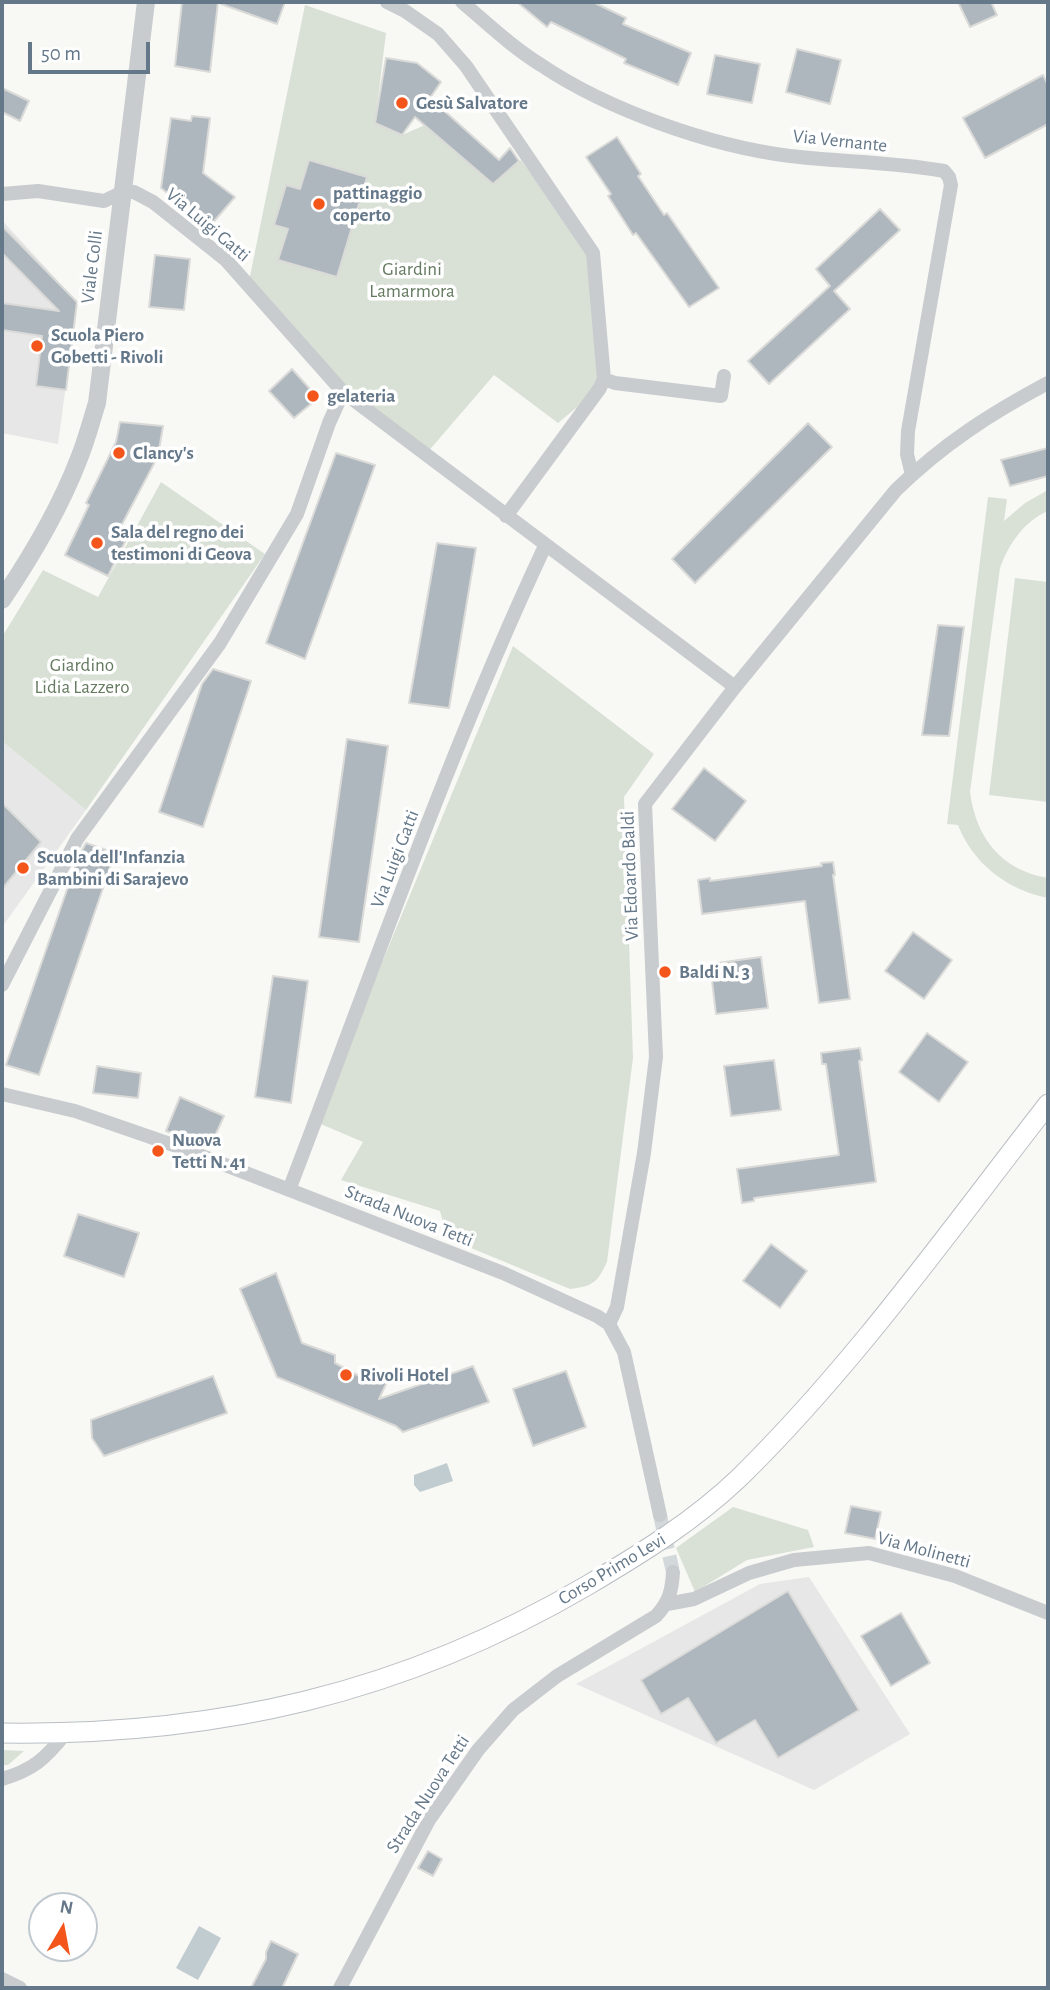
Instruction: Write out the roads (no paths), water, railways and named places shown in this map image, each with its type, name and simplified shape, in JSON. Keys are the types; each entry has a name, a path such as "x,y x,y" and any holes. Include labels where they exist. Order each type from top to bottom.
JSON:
{"main road":[{"name":"Corso Primo Levi","path":"2,1733 65,1734 167,1727 293,1705 372,1683 471,1645 524,1620 649,1550 714,1500 812,1400 908,1283 1048,1104"}],"street":[{"name":"Viale Colli","path":"2,600 29,559 78,461 97,403 146,2"},
{"path":"387,2 438,34 475,80 593,253 604,379 506,516"},
{"name":"Via Vernante","path":"462,2 504,39 543,67 636,113 682,130 743,148 944,171 950,177 951,185 908,431 907,454 912,475"},
{"path":"2,194 38,191 104,201 123,192"},
{"name":"Via Luigi Gatti","path":"123,192 134,192 153,202 226,260 343,392 735,687"},
{"path":"604,379 615,383 721,396 723,376"},
{"name":"Via Edoardo Baldi","path":"609,1324 617,1307 644,1153 656,1057 645,804 735,687 878,511 912,475 980,421 1048,383"},
{"path":"2,985 77,839 220,643 298,514 329,423 343,392"},
{"name":"Via Luigi Gatti","path":"289,1189 473,711 545,546"},
{"name":"Strada Nuova Tetti","path":"2,1094 109,1122 289,1189 544,1291 609,1324"},
{"path":"609,1324 618,1337 628,1367 660,1515"},
{"name":"Via Molinetti","path":"667,1604 694,1599 749,1573 794,1560 869,1553 955,1576 1048,1613"},
{"path":"667,1604 672,1589 673,1572"},
{"name":"Strada Nuova Tetti","path":"340,1988 429,1820 478,1749 513,1710 557,1676 656,1616 667,1604"},
{"path":"2,1779 40,1763 65,1734"},
{"path":"2,1979 20,1988"}],"tunnel":[{"path":"660,1515 673,1572"}],"place":[{"name":"Gesù Salvatore","path":"402,103"},
{"name":"pattinaggio coperto","path":"319,204"},
{"name":"Scuola Piero Gobetti - Rivoli","path":"37,346"},
{"name":"gelateria","path":"313,396"},
{"name":"Clancy's","path":"119,453"},
{"name":"Sala del regno dei testimoni di Geova","path":"97,543"},
{"name":"Scuola dell'Infanzia Bambini di Sarajevo","path":"23,868"},
{"name":"Baldi N. 3","path":"665,972"},
{"name":"Nuova Tetti N. 41","path":"158,1151"},
{"name":"Rivoli Hotel","path":"346,1375"}],"park label":[{"name":"Giardini Lamarmora","path":"412,280"},
{"name":"Giardino Lidia Lazzero","path":"82,676"}]}
